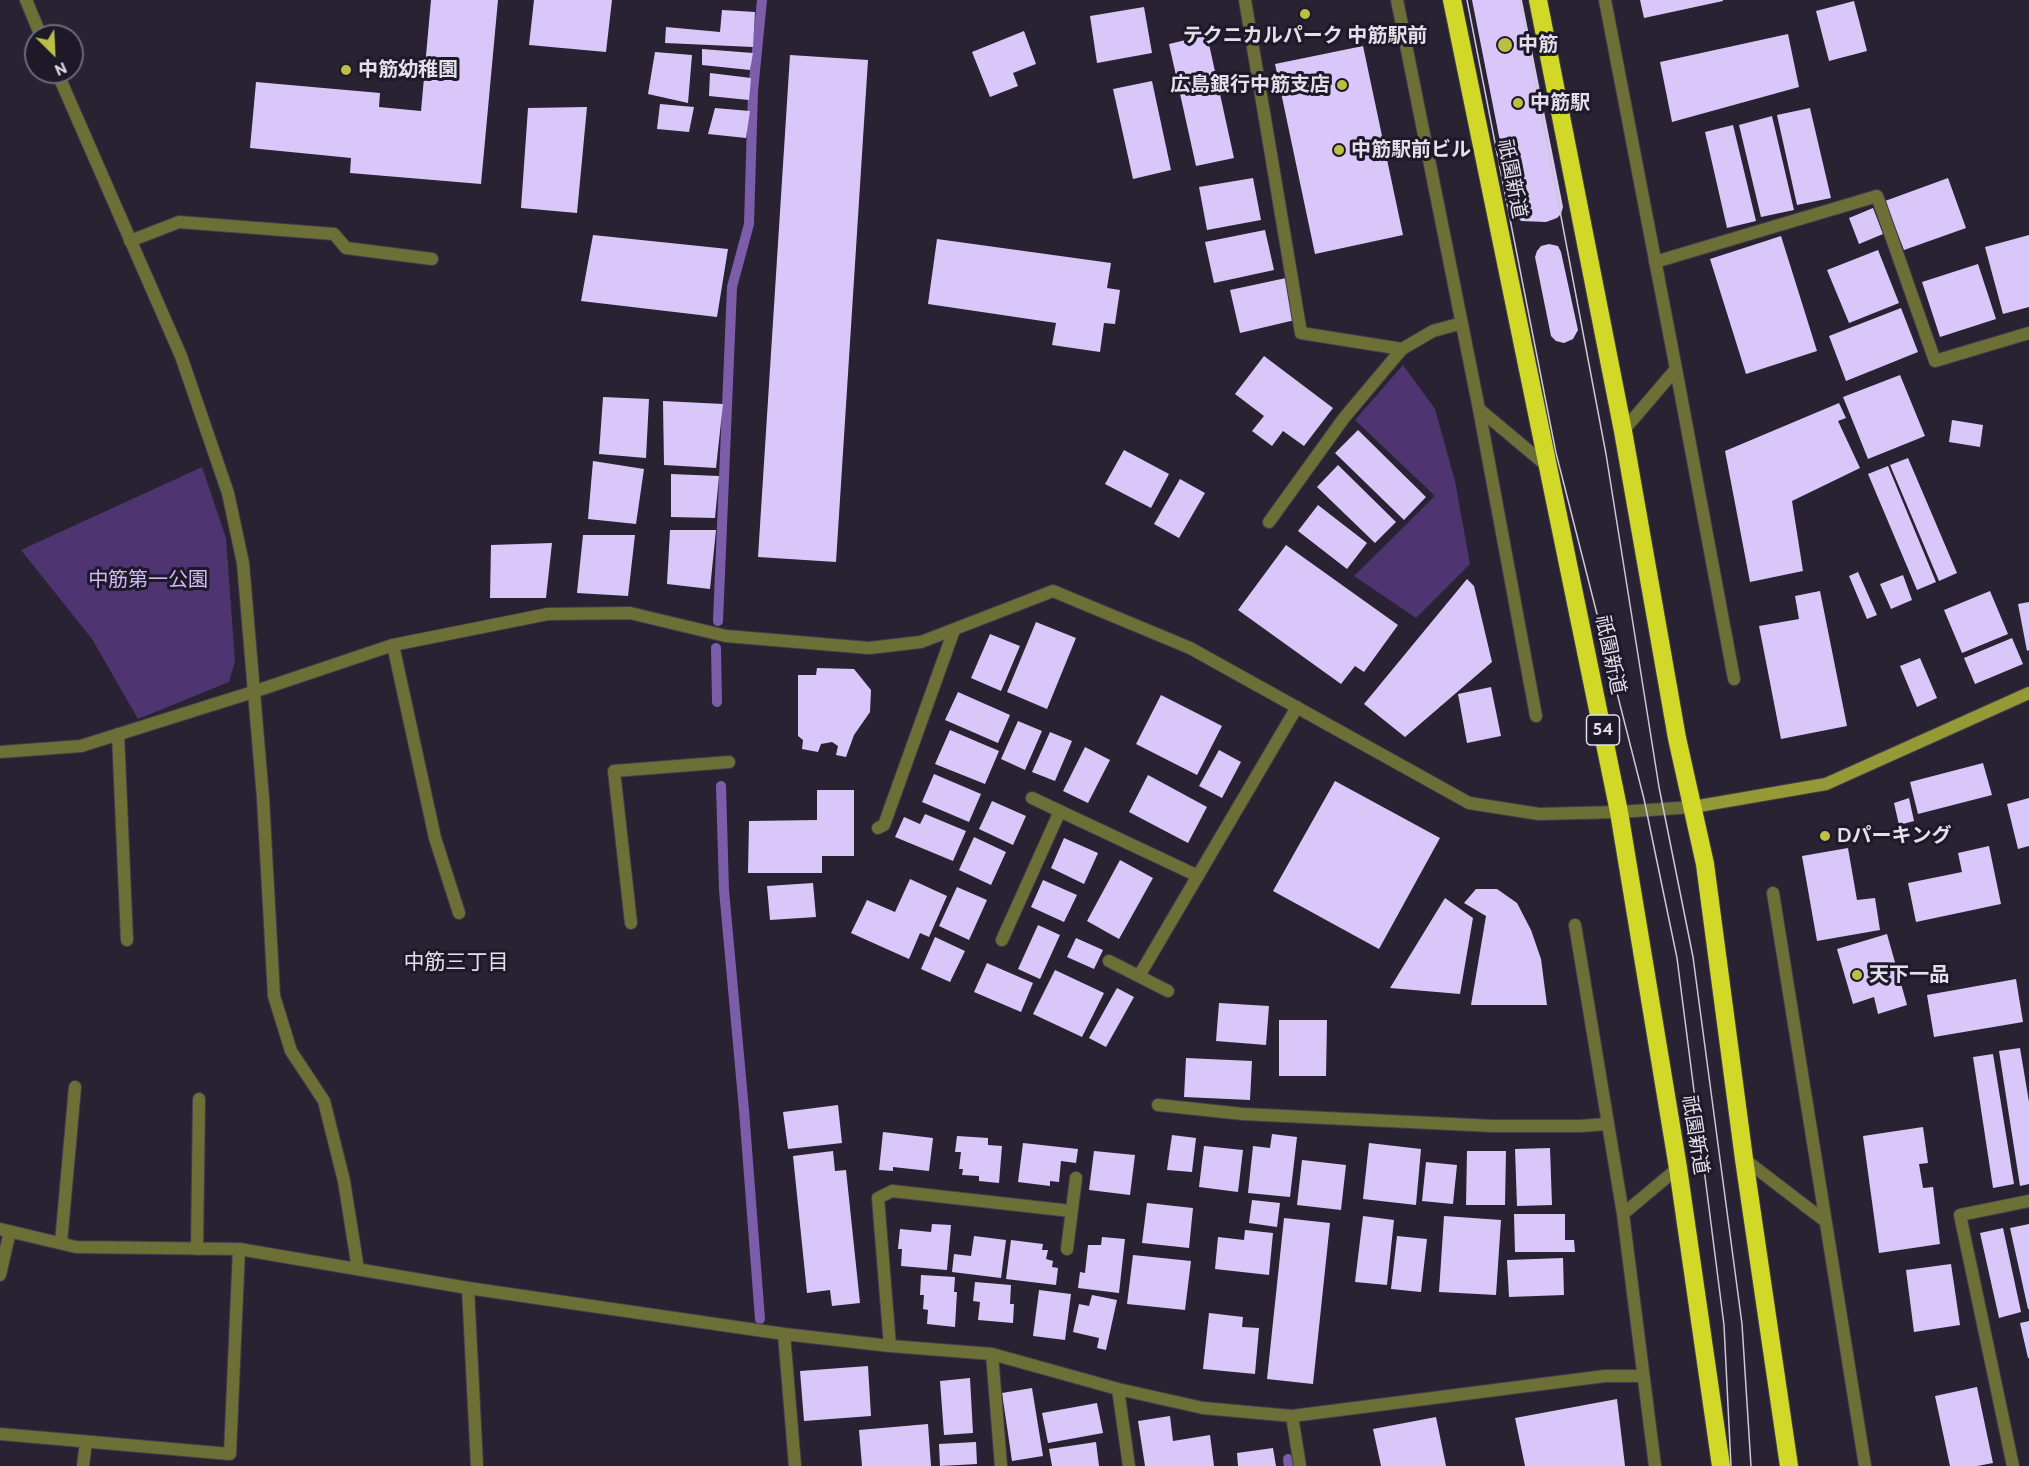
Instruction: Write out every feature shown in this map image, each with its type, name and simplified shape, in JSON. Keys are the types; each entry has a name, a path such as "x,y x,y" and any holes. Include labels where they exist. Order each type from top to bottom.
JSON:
{"highway":[{"name":"祇園新道","path":"1452,0 1619,812 1678,1168 1721,1466"},
{"path":"1538,0 1623,431 1677,738 1705,864 1744,1159 1789,1466"}],"street":[{"path":"26,0 36,24"},
{"path":"1245,0 1301,333 1402,348"},
{"path":"1397,0 1479,409 1536,716"},
{"path":"1605,0 1734,679"},
{"path":"62,84 181,356 228,493 243,563 263,798 274,996 291,1051 324,1101 344,1181 358,1269"},
{"path":"1655,262 1877,196 1935,361 2029,333"},
{"path":"130,241 179,222 334,234 346,248 432,259"},
{"path":"1269,522 1344,418 1402,348 1433,331 1462,322"},
{"path":"1623,431 1676,369"},
{"path":"1479,409 1547,466"},
{"path":"0,752 81,746 253,693 393,645 548,614 630,613 726,636 869,648 921,642 1053,591 1190,648 1468,803 1539,814 1692,807 1826,784 2029,693"},
{"path":"878,828 884,825 954,630"},
{"path":"393,645 435,838 459,913"},
{"path":"1139,976 1297,707"},
{"path":"118,734 127,940"},
{"path":"632,923 614,771 729,762"},
{"path":"1032,798 1198,876"},
{"path":"1002,940 1060,811"},
{"path":"1773,893 1865,1466"},
{"path":"1575,925 1623,1214 1655,1466"},
{"path":"1109,961 1168,991"},
{"path":"61,1243 75,1087"},
{"path":"197,1249 199,1099"},
{"path":"1158,1105 1243,1114 1493,1126 1607,1124"},
{"path":"1744,1159 1825,1221"},
{"path":"1623,1214 1678,1168"},
{"path":"1067,1249 1076,1179"},
{"path":"890,1346 878,1198 892,1191 1071,1211"},
{"path":"2013,1466 1960,1215 2029,1201"},
{"path":"0,1275 5,1230 76,1247 239,1250 468,1288 784,1334 992,1354 1118,1389 1203,1408 1292,1416 1605,1376 1643,1376"},
{"path":"0,1434 230,1454 239,1250"},
{"path":"468,1288 477,1466"},
{"path":"784,1334 795,1466"},
{"path":"992,1354 1001,1466"},
{"path":"1118,1389 1129,1466"},
{"path":"1292,1416 1300,1466"},
{"path":"83,1466 86,1442"}],"green space":[{"path":"1403,365 1435,409 1455,481 1470,564 1416,618 1354,576 1435,496 1355,420"},
{"name":"中筋第一公園","path":"202,467 226,538 235,661 229,682 138,719 92,639 21,550"}],"building":[{"path":"431,0 498,0 481,184 350,173 351,158 250,148 256,82 380,93 379,107 421,111"},
{"path":"534,0 612,0 606,52 529,45"},
{"name":"中筋駅","path":"1472,0 1522,0 1563,207 1557,218 1546,222 1521,221 1514,212"},
{"path":"1640,0 1723,0 1723,1 1644,18"},
{"path":"1854,1 1867,51 1829,61 1816,11"},
{"path":"1144,7 1152,53 1097,63 1090,16"},
{"path":"722,10 755,12 753,47 665,43 666,27 720,32"},
{"path":"1024,31 1036,64 1013,73 1018,86 990,97 972,52"},
{"path":"1788,34 1799,87 1672,122 1660,62"},
{"path":"1207,35 1234,158 1196,166 1169,44"},
{"name":"中筋駅前ビル","path":"1363,46 1403,235 1315,254 1275,64"},
{"path":"702,49 753,53 750,70 702,65"},
{"path":"655,52 692,55 688,103 648,94"},
{"path":"790,55 868,60 836,562 758,557"},
{"path":"710,73 751,78 749,100 709,96"},
{"path":"1152,81 1171,170 1133,179 1113,89"},
{"path":"660,104 694,107 689,132 657,129"},
{"path":"587,107 577,213 521,208 528,108"},
{"path":"715,108 750,111 746,138 708,134"},
{"path":"1810,108 1831,198 1797,205 1777,115"},
{"path":"1772,116 1794,210 1761,217 1739,125"},
{"path":"1733,125 1756,221 1727,228 1705,132"},
{"path":"1253,178 1261,220 1207,230 1199,187"},
{"path":"1948,178 1966,228 1904,250 1885,201"},
{"path":"1873,208 1883,234 1859,244 1849,218"},
{"path":"1265,230 1274,270 1214,283 1205,242"},
{"path":"593,235 728,249 717,317 581,301"},
{"path":"2029,235 2029,307 2003,314 1985,247"},
{"path":"1781,236 1817,351 1746,374 1710,259"},
{"path":"937,239 1111,263 1107,288 1120,290 1115,324 1104,323 1100,352 1052,345 1056,323 928,304"},
{"path":"1549,244 1558,246 1561,252 1578,330 1573,339 1564,343 1556,341 1551,336 1535,257 1541,246"},
{"path":"1878,250 1899,303 1849,323 1827,270"},
{"path":"1978,264 1996,319 1940,337 1922,282"},
{"path":"1286,278 1295,320 1240,333 1230,290"},
{"path":"1901,308 1918,352 1846,381 1829,336"},
{"path":"1264,356 1333,408 1304,446 1283,431 1272,446 1252,431 1264,416 1235,394"},
{"path":"1900,375 1925,436 1868,459 1843,397"},
{"path":"603,397 649,399 646,458 599,454"},
{"path":"663,401 723,404 716,468 664,465"},
{"path":"1839,403 1846,418 1838,421 1860,468 1792,501 1803,571 1750,582 1725,451"},
{"path":"1952,420 1983,425 1980,447 1949,442"},
{"path":"1358,430 1426,497 1404,520 1335,453"},
{"path":"1124,450 1169,474 1151,508 1105,484"},
{"path":"1908,458 1957,573 1939,581 1890,465"},
{"path":"593,461 644,469 636,524 588,519"},
{"path":"1338,465 1396,522 1375,543 1317,487"},
{"path":"1888,466 1936,582 1917,590 1868,474"},
{"path":"671,474 719,476 715,518 671,517"},
{"path":"1180,479 1205,493 1179,538 1154,524"},
{"path":"1318,505 1367,543 1347,569 1298,531"},
{"path":"670,530 716,530 710,589 667,584"},
{"path":"583,535 635,535 628,596 577,593"},
{"path":"552,543 546,598 490,598 491,545"},
{"path":"1286,545 1398,625 1364,672 1355,666 1341,684 1238,610"},
{"path":"1858,572 1877,615 1867,619 1849,576"},
{"path":"1903,575 1912,600 1891,609 1880,584"},
{"path":"1467,579 1474,586 1492,662 1405,737 1364,704"},
{"path":"1820,591 1847,726 1781,739 1759,626 1799,619 1795,596"},
{"path":"1990,591 2008,634 1962,653 1944,610"},
{"path":"2029,602 2029,650 2027,651 2018,604"},
{"path":"1036,622 1076,638 1047,709 1007,692"},
{"path":"990,634 1020,646 1001,691 971,678"},
{"path":"2012,638 2023,664 1975,684 1964,658"},
{"path":"1920,658 1937,698 1917,707 1900,666"},
{"path":"817,668 854,669 871,690 870,712 854,735 846,757 836,755 838,746 832,742 821,744 818,752 802,749 803,740 798,736 798,675 816,675"},
{"path":"1491,687 1501,736 1467,743 1458,694"},
{"path":"958,692 1010,715 998,743 945,720"},
{"path":"1161,695 1222,726 1197,775 1136,744"},
{"path":"1018,721 1042,731 1025,770 1001,759"},
{"path":"950,730 999,751 985,784 935,764"},
{"path":"1050,732 1072,741 1055,781 1032,772"},
{"path":"1085,747 1110,760 1088,803 1063,791"},
{"path":"1219,750 1241,762 1222,798 1199,786"},
{"path":"1983,763 1992,795 1918,814 1910,782"},
{"path":"934,774 981,794 969,822 922,802"},
{"path":"1148,775 1207,807 1188,843 1129,812"},
{"path":"1335,781 1440,838 1379,949 1273,891"},
{"path":"817,790 854,790 854,856 822,856 822,873 748,873 749,821 817,820"},
{"path":"1909,798 1914,821 1899,825 1894,803"},
{"path":"2029,798 2029,846 2018,849 2007,804"},
{"path":"992,801 1026,816 1013,845 979,829"},
{"path":"925,814 966,831 953,861 895,837 904,817 920,824"},
{"path":"974,837 1006,852 991,885 959,870"},
{"path":"1064,838 1098,853 1084,884 1051,868"},
{"path":"1989,846 2001,904 1916,922 1908,883 1962,872 1958,853"},
{"path":"1848,848 1857,900 1875,898 1880,930 1817,941 1802,856"},
{"path":"1120,860 1153,878 1119,939 1087,921"},
{"path":"910,879 947,896 929,937 920,933 909,959 851,933 867,900 895,912"},
{"path":"1043,880 1077,895 1064,922 1031,907"},
{"path":"813,883 816,917 770,920 767,886"},
{"path":"957,887 987,900 969,940 939,926"},
{"path":"1476,889 1497,889 1517,903 1531,930 1541,959 1547,1005 1471,1005 1486,916 1464,903"},
{"path":"1445,898 1473,918 1460,994 1390,988"},
{"path":"1038,925 1060,935 1040,979 1018,969"},
{"path":"1887,934 1907,1005 1878,1014 1874,997 1853,1004 1837,949"},
{"path":"935,937 965,951 950,982 921,969"},
{"path":"1076,938 1103,950 1094,969 1067,957"},
{"path":"987,963 1033,983 1021,1012 974,992"},
{"path":"1055,970 1104,993 1082,1037 1033,1014"},
{"path":"2016,979 2023,1022 1934,1037 1927,995"},
{"path":"1117,988 1134,997 1106,1047 1089,1038"},
{"path":"1219,1003 1269,1006 1266,1045 1216,1041"},
{"path":"1279,1020 1327,1020 1326,1076 1279,1076"},
{"path":"2020,1048 2029,1102 2029,1184 2020,1186 1999,1051"},
{"path":"1993,1054 2014,1184 1993,1188 1973,1057"},
{"path":"1186,1058 1252,1061 1250,1100 1184,1097"},
{"path":"838,1105 842,1143 788,1149 783,1112"},
{"path":"1923,1127 1928,1163 1919,1164 1923,1188 1933,1187 1940,1244 1879,1253 1863,1136"},
{"path":"883,1132 933,1138 929,1171 893,1167 893,1171 879,1170"},
{"path":"1272,1134 1297,1137 1290,1197 1248,1193 1253,1146 1270,1148"},
{"path":"1172,1135 1196,1138 1192,1172 1167,1170"},
{"path":"957,1136 988,1138 988,1145 1002,1146 999,1183 979,1181 979,1176 962,1175 963,1169 959,1169 961,1152 955,1152"},
{"path":"1023,1143 1078,1149 1076,1163 1061,1161 1059,1182 1050,1181 1050,1186 1018,1182"},
{"path":"1369,1143 1421,1149 1416,1205 1363,1199"},
{"path":"1204,1146 1243,1150 1238,1192 1199,1187"},
{"path":"1550,1148 1552,1205 1517,1206 1515,1149"},
{"path":"833,1151 835,1171 846,1170 860,1303 832,1306 830,1290 807,1293 793,1156"},
{"path":"1094,1151 1135,1155 1130,1195 1089,1190"},
{"path":"1467,1151 1506,1151 1505,1205 1466,1205"},
{"path":"1302,1160 1346,1165 1341,1210 1297,1205"},
{"path":"1426,1162 1457,1165 1453,1204 1422,1201"},
{"path":"1252,1200 1280,1203 1277,1227 1249,1223"},
{"path":"1147,1203 1193,1208 1189,1248 1142,1243"},
{"path":"1514,1214 1565,1214 1565,1240 1574,1240 1575,1252 1515,1252"},
{"path":"1363,1216 1394,1220 1387,1285 1355,1282"},
{"path":"1444,1216 1501,1220 1496,1295 1439,1292"},
{"path":"1284,1218 1330,1223 1313,1384 1267,1379"},
{"path":"932,1224 951,1225 947,1270 901,1266 902,1249 898,1249 900,1229 931,1232"},
{"path":"2029,1224 2029,1309 2028,1309 2010,1228"},
{"path":"2003,1228 2021,1312 1999,1318 1980,1233"},
{"path":"1245,1230 1273,1233 1269,1275 1215,1269 1218,1237 1244,1240"},
{"path":"974,1236 1006,1240 1001,1278 952,1272 954,1254 971,1256"},
{"path":"1397,1236 1427,1239 1421,1292 1391,1289"},
{"path":"1102,1237 1125,1239 1119,1293 1078,1288 1080,1272 1085,1273 1088,1245 1101,1245"},
{"path":"1011,1240 1043,1244 1042,1250 1048,1250 1046,1259 1053,1261 1052,1267 1058,1268 1056,1285 1006,1279"},
{"path":"1133,1255 1191,1261 1185,1310 1127,1304"},
{"path":"1563,1258 1564,1295 1509,1297 1507,1260"},
{"path":"1951,1264 1960,1325 1914,1332 1906,1270"},
{"path":"921,1275 955,1277 954,1292 957,1292 955,1327 927,1324 928,1310 923,1309 924,1295 920,1295"},
{"path":"975,1282 1011,1285 1010,1304 1014,1304 1013,1323 978,1320 980,1302 973,1301"},
{"path":"1039,1290 1071,1294 1065,1340 1033,1336"},
{"path":"1092,1295 1117,1300 1106,1350 1097,1348 1099,1338 1073,1332 1079,1304 1089,1306"},
{"path":"1209,1313 1243,1317 1242,1327 1259,1328 1255,1374 1203,1369"},
{"path":"2029,1321 2029,1358 2028,1358 2020,1323"},
{"path":"868,1366 871,1416 804,1421 800,1371"},
{"path":"970,1378 973,1433 944,1435 940,1381"},
{"path":"1977,1387 1993,1463 1977,1466 1950,1466 1935,1396"},
{"path":"1032,1388 1043,1456 1012,1461 1002,1393"},
{"path":"1617,1399 1625,1466 1525,1466 1515,1418"},
{"path":"1097,1403 1103,1433 1048,1443 1042,1413"},
{"path":"1170,1416 1173,1441 1210,1435 1214,1466 1145,1466 1138,1421"},
{"path":"1436,1417 1446,1466 1381,1466 1373,1429"},
{"path":"928,1424 931,1466 862,1466 859,1430"},
{"path":"976,1442 977,1464 940,1466 939,1444"},
{"path":"1096,1442 1099,1466 1052,1466 1049,1449"},
{"path":"1273,1448 1276,1466 1238,1466 1237,1453"}],"waterway":[{"path":"718,621 732,287 749,224 753,91 762,0"},
{"path":"716,648 717,702"},
{"path":"721,786 724,890 760,1319"},
{"path":"1288,1459 1289,1466"}],"tram line":[{"path":"1467,0 1556,453 1644,799 1677,958 1724,1325 1731,1466"},
{"path":"1520,0 1606,454 1659,787 1693,957 1742,1324 1751,1466"}],"place":[{"name":"テクニカルパーク 中筋駅前","path":"1305,14"},
{"name":"中筋","path":"1505,45"},
{"name":"中筋幼稚園","path":"346,70"},
{"name":"広島銀行中筋支店","path":"1342,85"},
{"name":"中筋駅","path":"1518,103"},
{"name":"中筋駅前ビル","path":"1339,150"},
{"name":"Dパーキング","path":"1825,836"},
{"name":"天下一品","path":"1857,975"}],"district":[{"name":"中筋三丁目","path":"456,963"}]}
